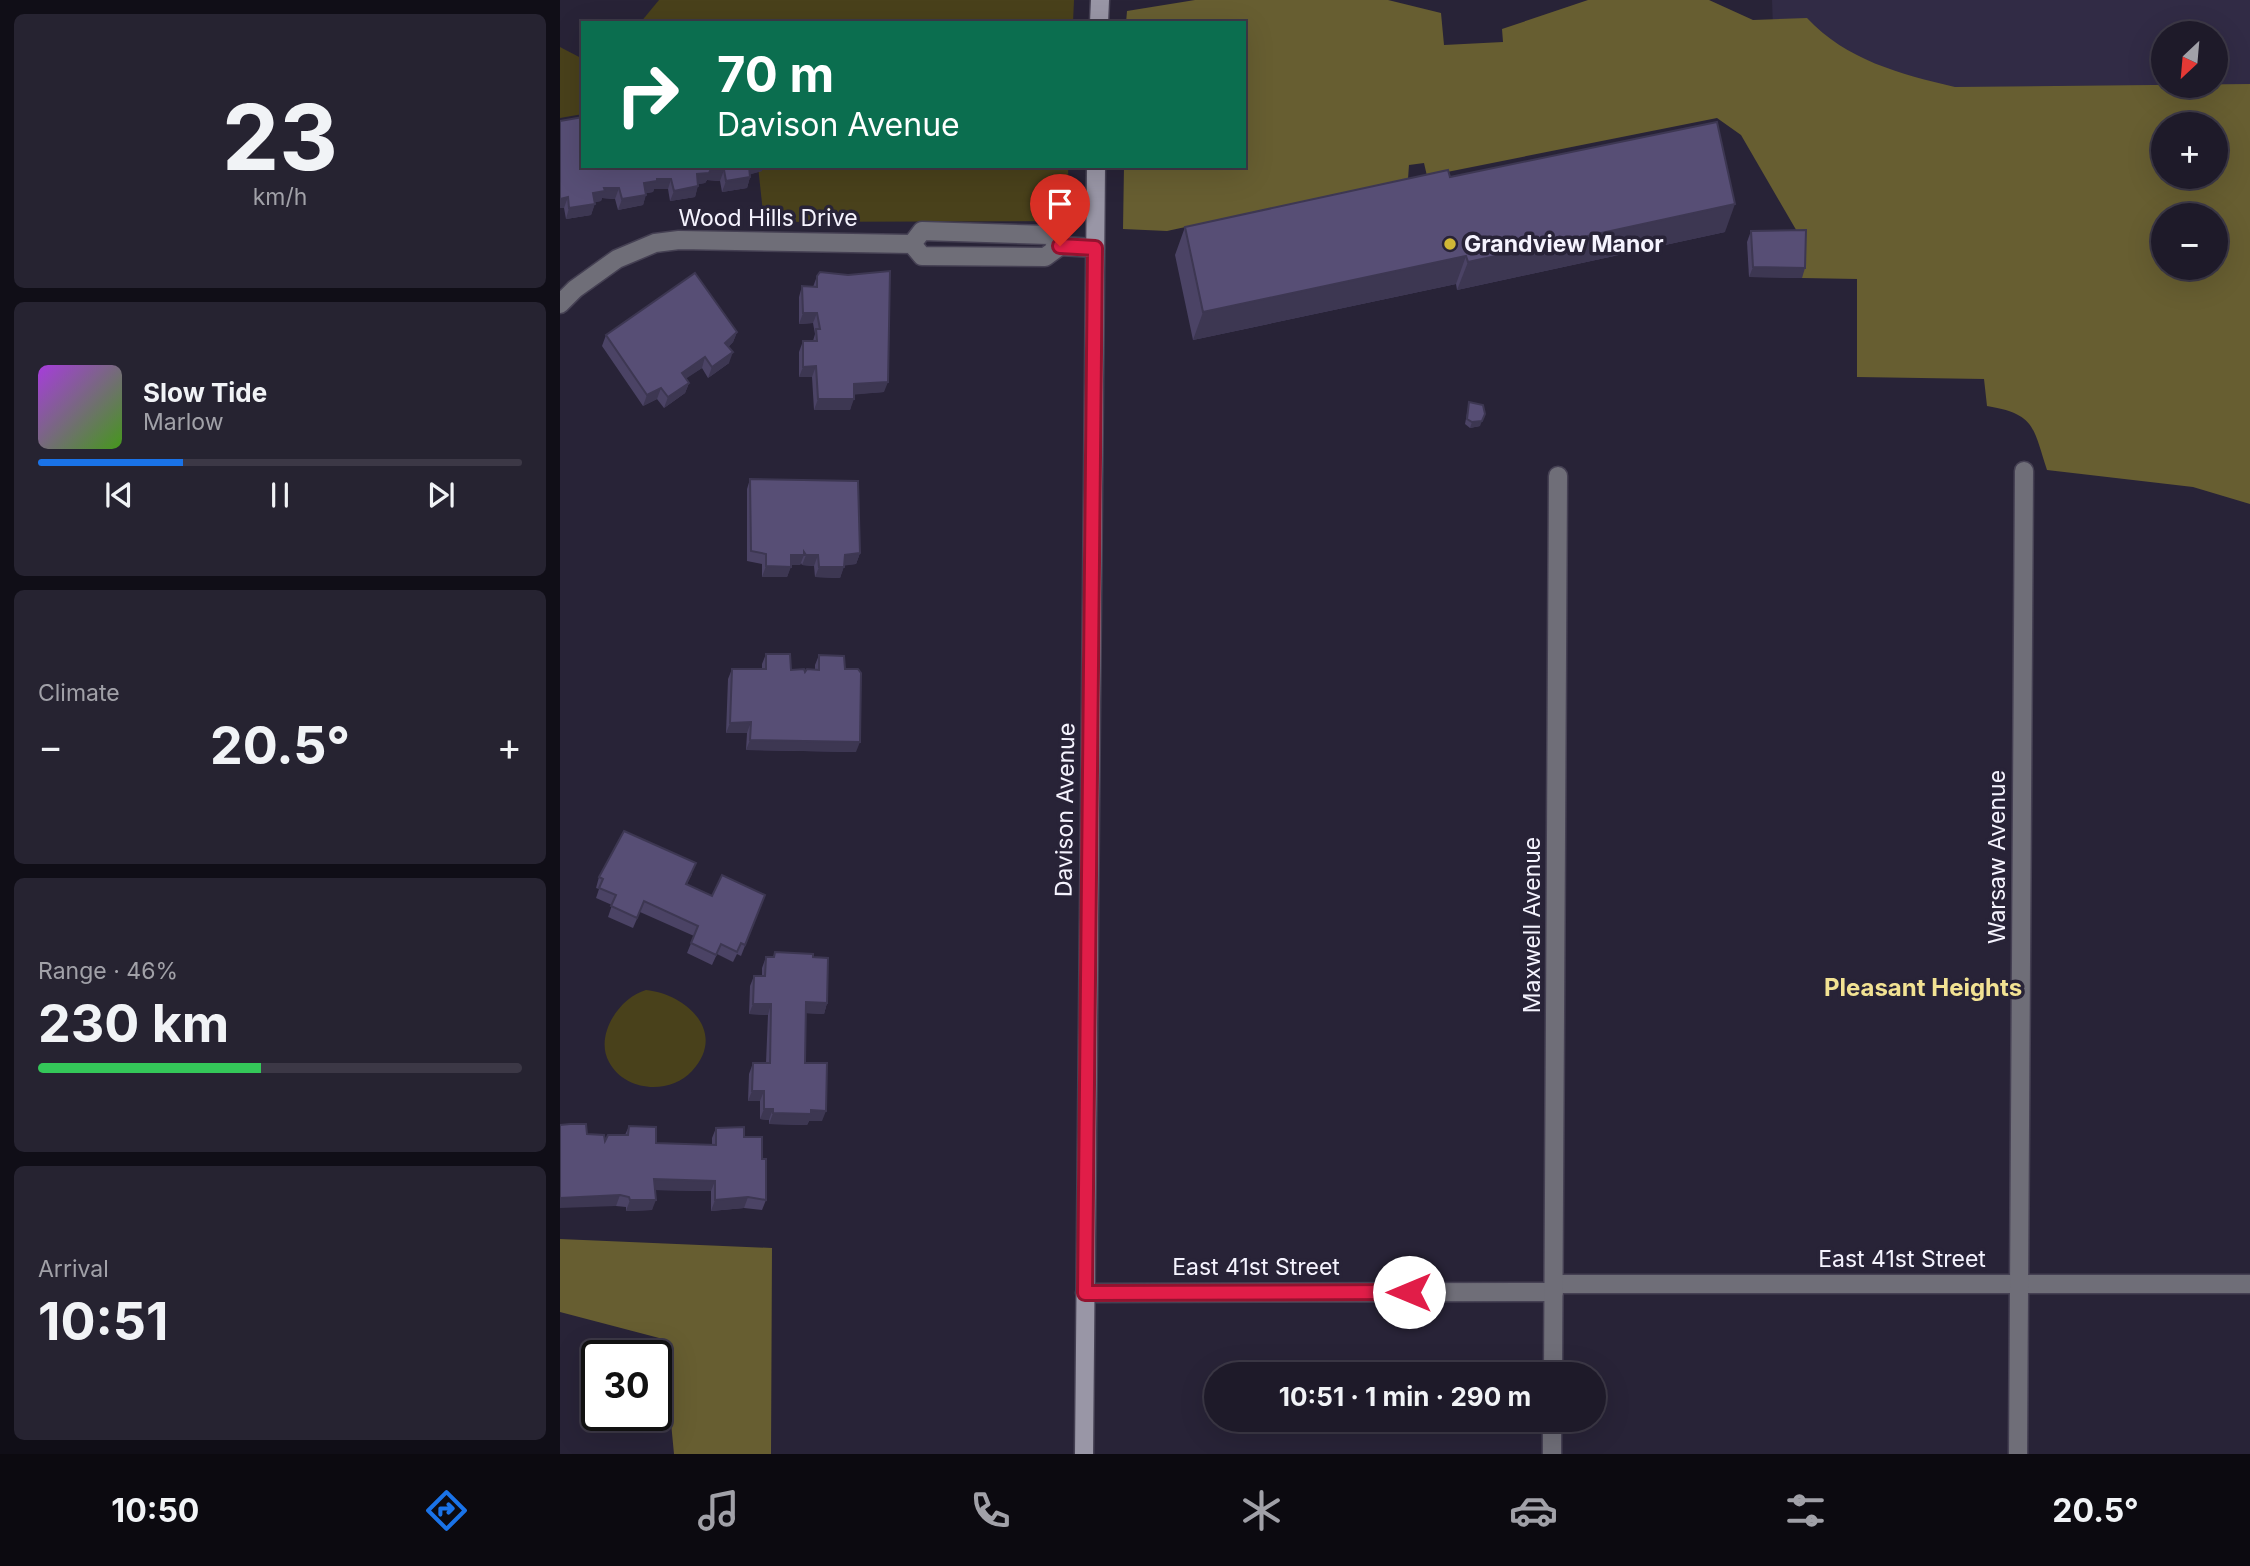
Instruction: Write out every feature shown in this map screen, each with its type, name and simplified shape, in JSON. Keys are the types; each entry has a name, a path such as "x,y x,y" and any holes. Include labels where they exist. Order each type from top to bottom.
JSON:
{"street":[{"path":"1099,21 1100,0"},
{"name":"Davison Avenue","path":"1084,1454 1096,168"},
{"name":"Wood Hills Drive","path":"560,304 575,289 617,258 655,243 678,240 912,244 922,256 1045,257 1060,246 1095,248"},
{"name":"Warsaw Avenue","path":"2018,1454 2024,471"},
{"name":"Maxwell Avenue","path":"1553,1362 1558,476"},
{"name":"East 41st Street","path":"1085,1293 2250,1283"},
{"path":"1552,1432 1552,1454"}],"shaded area":[{"path":"659,0 1074,0 1073,21 642,21"},
{"path":"1195,0 1388,0 1441,13 1444,45 1503,42 1502,29 1588,0 1709,0 1753,20 1807,18 1839,45 1856,55 1894,71 1955,87 2151,85 2151,98 2228,98 2228,84 2250,84 2250,504 2193,487 2047,470 2030,425 2015,413 1987,406 1984,379 1857,377 1857,279 1802,278 1802,240 1741,135 1717,118 1427,176 1424,163 1409,165 1408,179 1167,231 1123,229 1124,168 1246,168 1246,21 1126,21 1127,11"},
{"path":"1772,0 2250,0 2250,133 2228,127 2228,112 2151,112 2151,122 1774,57"},
{"path":"560,47 581,58 581,114 560,118"},
{"path":"758,168 1068,168 1069,206 1058,221 764,222"},
{"path":"646,990 661,993 688,1007 698,1017 706,1042 702,1056 692,1071 683,1079 660,1087 648,1087 626,1079 616,1072 605,1051 607,1029 612,1018 627,1000"},
{"path":"560,1239 772,1248 771,1454 674,1454 672,1340 663,1340 560,1312"}],"building":[{"path":"581,117 581,168 749,168 750,177 726,181 724,170 711,169 709,173 697,174 698,186 674,191 671,179 657,179 644,183 646,195 622,199 619,188 604,188 605,191 593,193 595,204 569,208 568,197 560,199 560,121"},
{"name":"Grandview Manor","path":"1717,122 1735,204 1468,262 1466,256 1203,312 1185,227 1448,170 1450,177"},
{"path":"1806,230 1805,268 1753,267 1751,231"},
{"path":"890,271 888,382 854,384 854,399 818,399 816,366 803,367 803,341 817,341 816,329 820,329 817,313 803,313 802,286 817,287 817,276 820,272 848,275"},
{"path":"695,273 737,332 725,343 733,352 712,367 705,357 682,373 689,383 668,397 661,388 647,395 606,335"},
{"path":"1469,402 1483,405 1485,414 1482,421 1472,422 1467,419"},
{"path":"750,479 858,481 860,553 845,555 844,567 819,567 818,555 806,555 804,552 804,555 791,555 791,567 766,566 766,554 751,551"},
{"path":"766,654 790,654 791,670 819,670 819,655 844,656 845,669 858,669 861,673 860,742 750,740 751,722 730,723 732,669 766,669"},
{"path":"624,831 696,863 686,884 712,896 722,875 765,895 745,945 741,943 737,952 721,944 716,955 691,943 698,926 644,901 637,918 611,906 616,895 599,888 603,879 599,877"},
{"path":"775,952 813,954 813,957 828,958 827,1003 806,1002 805,1063 827,1063 826,1111 811,1110 811,1114 773,1113 773,1109 764,1109 764,1091 752,1091 753,1063 770,1063 771,1004 753,1004 754,976 765,976 766,957 774,957"},
{"path":"586,1124 587,1134 604,1135 605,1141 608,1135 628,1135 629,1126 656,1127 656,1143 716,1145 716,1128 744,1127 744,1137 762,1137 762,1159 766,1159 766,1200 748,1197 715,1200 715,1181 654,1179 656,1200 630,1200 629,1197 620,1195 560,1198 560,1125"}],"place":[{"name":"Grandview Manor","path":"1450,244"}],"district":[{"name":"Pleasant Heights","path":"1923,987"}],"route":[{"path":"1060,246 1095,248 1085,1293 1409,1292"}]}
